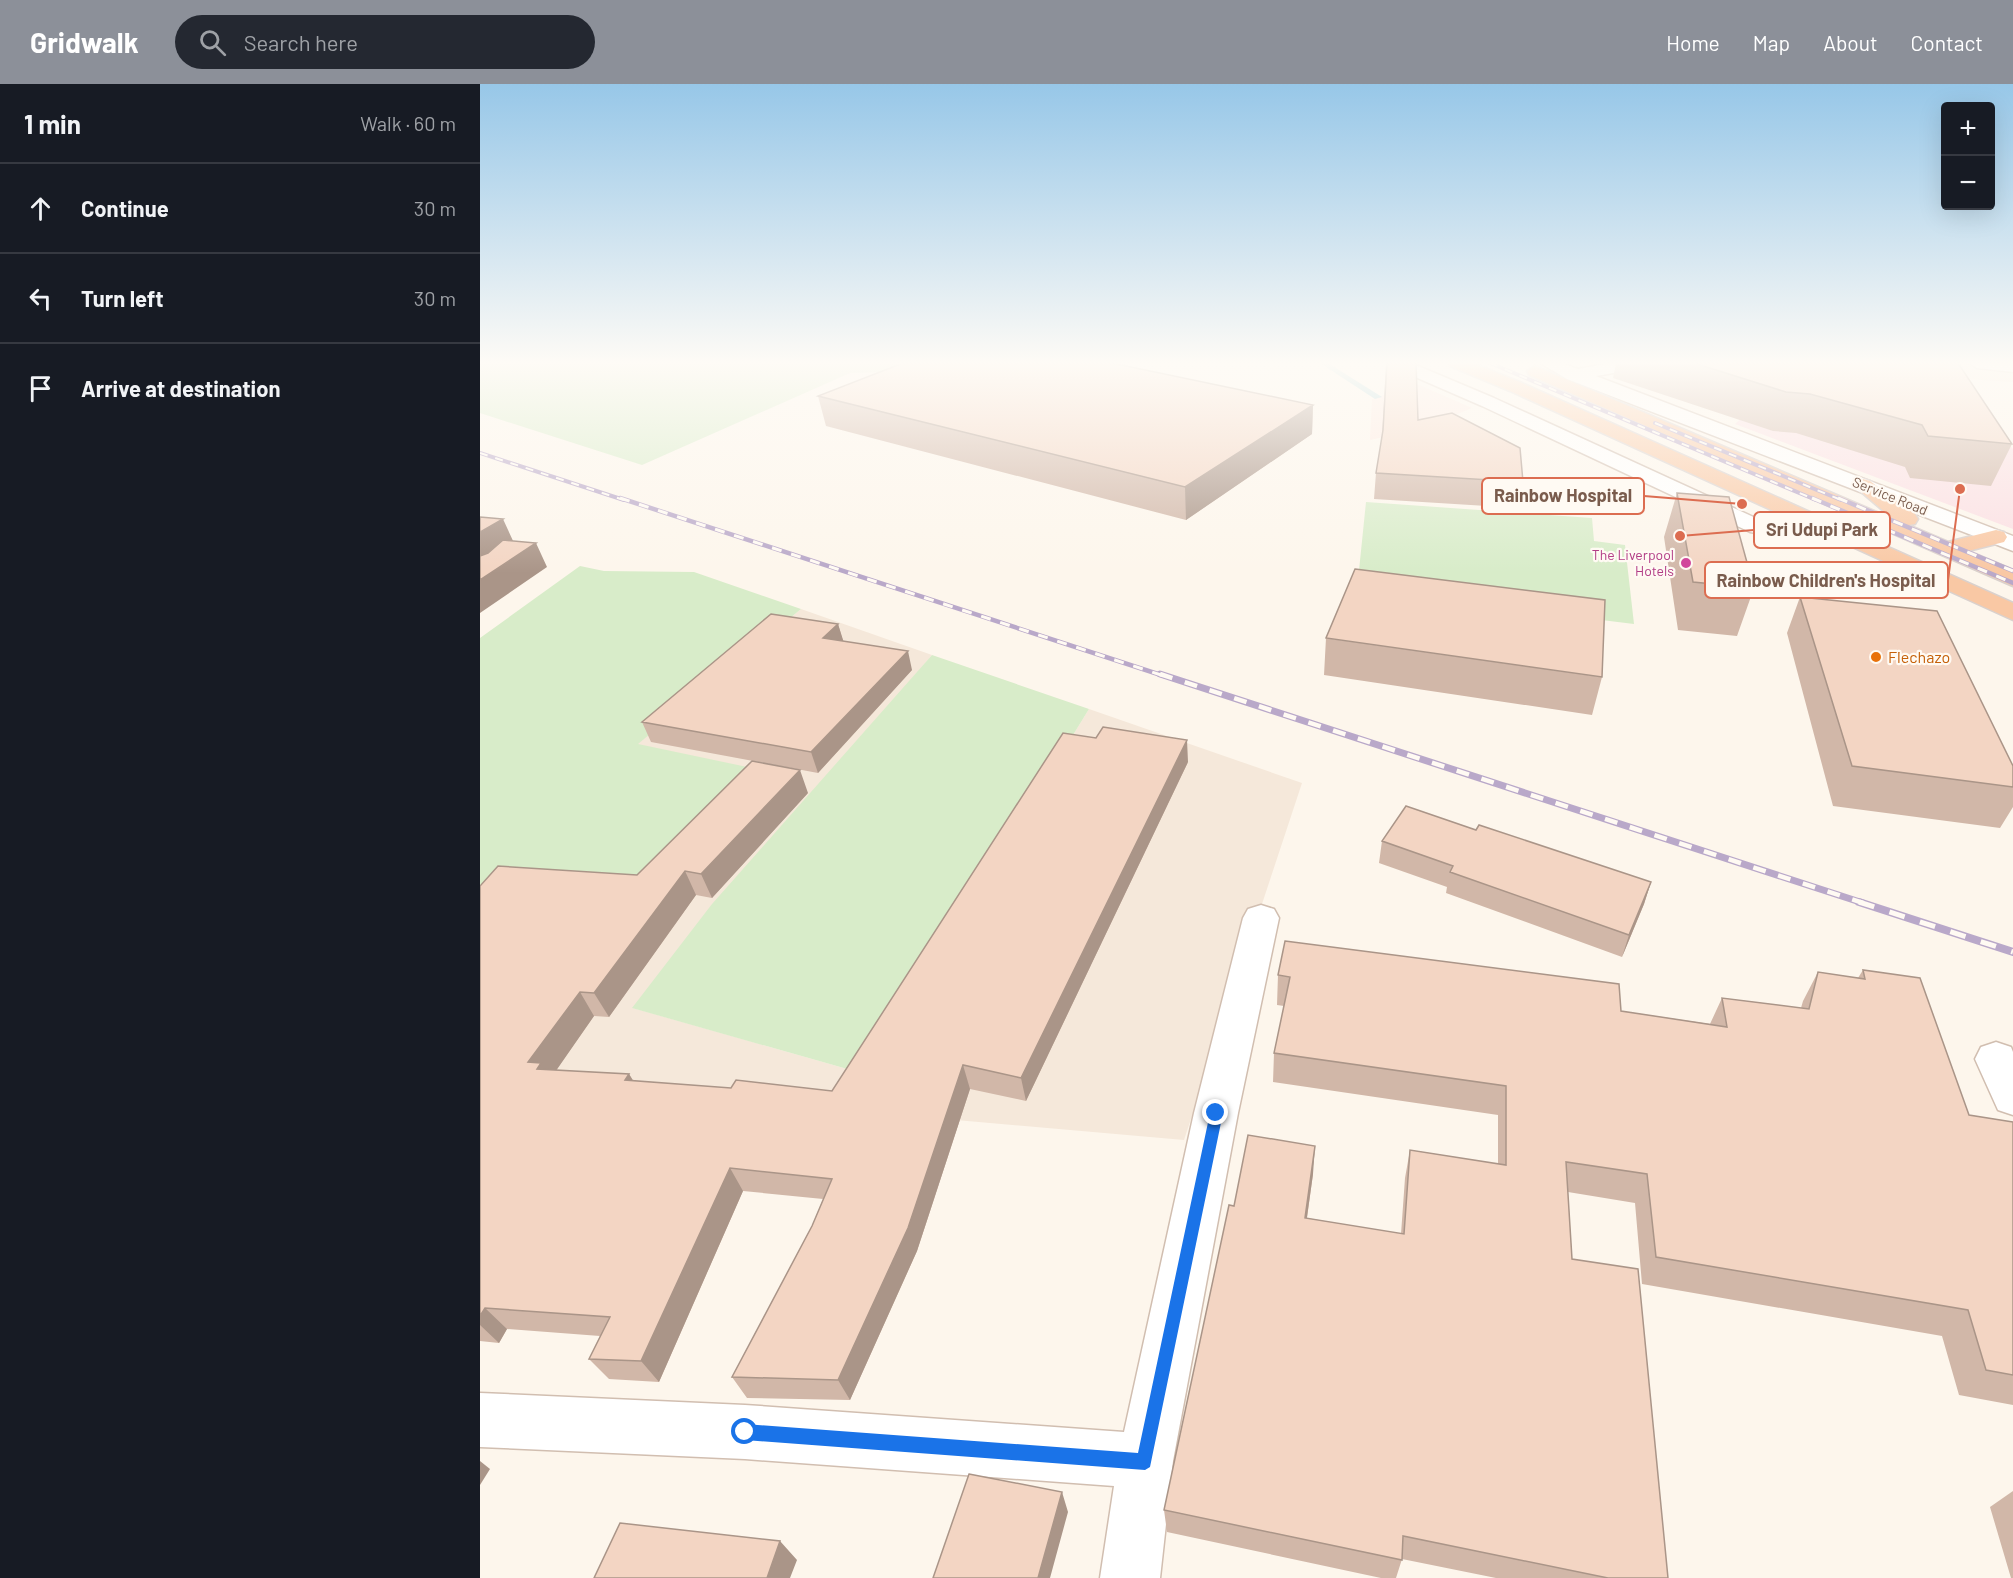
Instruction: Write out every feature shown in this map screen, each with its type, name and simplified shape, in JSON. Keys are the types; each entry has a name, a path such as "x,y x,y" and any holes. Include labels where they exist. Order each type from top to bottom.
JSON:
{"highway":[{"path":"1616,433 2013,612"},
{"path":"1676,433 2013,579"},
{"path":"1863,485 1946,550 2004,541"}],"street":[{"path":"1554,433 1758,527 1803,518"},
{"name":"Service Road","path":"1725,433 2004,541"},
{"path":"1130,1578 1145,1461 1216,1113 1261,918"},
{"path":"1996,1059 2013,1097"},
{"path":"480,1420 745,1432 1145,1461"}],"shaded area":[{"path":"1370,433 1403,433 1370,440"},
{"path":"1758,433 1998,433 2013,449 2013,529"},
{"path":"801,609 932,655 633,1008 865,1074 1089,709 1302,783 1184,1140 480,1078 480,920 637,744"}],"green space":[{"path":"541,433 715,433 642,465"},
{"path":"1366,502 1592,518 1594,541 1625,545 1634,624 1357,590"},
{"path":"580,566 604,571 694,572 801,609 638,744 771,772 657,885 480,920 480,638"},
{"path":"932,655 1089,709 865,1074 632,1008 712,904"}],"building":[{"path":"966,433 1270,433 1185,487"},
{"path":"1383,433 1490,433 1520,448 1523,482 1376,473"},
{"path":"1926,433 2004,433 2012,444 1928,436"},
{"path":"1677,493 1729,497 1754,588 1693,582"},
{"path":"480,517 503,519 480,532"},
{"path":"503,540 536,543 480,580 480,556 488,553"},
{"path":"1355,569 1605,600 1602,677 1326,638"},
{"path":"1800,597 1937,611 2013,766 2013,787 1852,766"},
{"path":"771,614 838,624 823,638 908,651 811,752 642,722"},
{"path":"1103,727 1187,740 1021,1078 963,1065 908,1228 838,1380 732,1377 812,1226 832,1179 730,1168 641,1361 589,1359 610,1317 485,1308 480,1316 480,886 498,866 637,875 752,761 800,770 701,874 685,871 594,993 580,992 528,1062 541,1063 537,1069 629,1074 625,1080 731,1088 736,1080 832,1091 1063,733 1096,738"},
{"path":"1406,806 1476,830 1479,825 1651,882 1629,935 1450,872 1453,866 1382,841"},
{"path":"1285,941 1619,984 1621,1011 1727,1027 1722,998 1809,1009 1818,972 1865,979 1863,970 1920,978 1969,1115 2013,1122 2013,1375 1986,1370 1968,1310 1656,1257 1647,1174 1566,1162 1572,1259 1638,1269 1668,1578 1608,1578 1403,1536 1402,1560 1164,1510 1229,1205 1234,1206 1248,1135 1315,1146 1305,1218 1404,1234 1410,1150 1506,1165 1506,1086 1274,1053 1290,977 1278,975"},
{"path":"969,1474 1062,1492 1038,1578 933,1578"},
{"path":"620,1523 780,1541 767,1578 594,1578"}],"railway":[{"path":"1656,433 1816,500"},
{"path":"1678,433 1841,500"},
{"path":"480,453 624,500"},
{"path":"620,498 1164,676"},
{"path":"1812,498 2013,583"},
{"path":"1838,498 2013,571"},
{"path":"1160,674 1863,903"},
{"path":"1859,902 2013,952"}],"place":[{"name":"Rainbow Children's Hospital","path":"1960,489"},
{"name":"Rainbow Hospital","path":"1742,504"},
{"name":"Sri Udupi Park","path":"1680,536"},
{"name":"The Liverpool Hotels","path":"1686,563"},
{"name":"Flechazo","path":"1876,657"}],"route":[{"path":"745,1432 1145,1461 1216,1113"}]}
